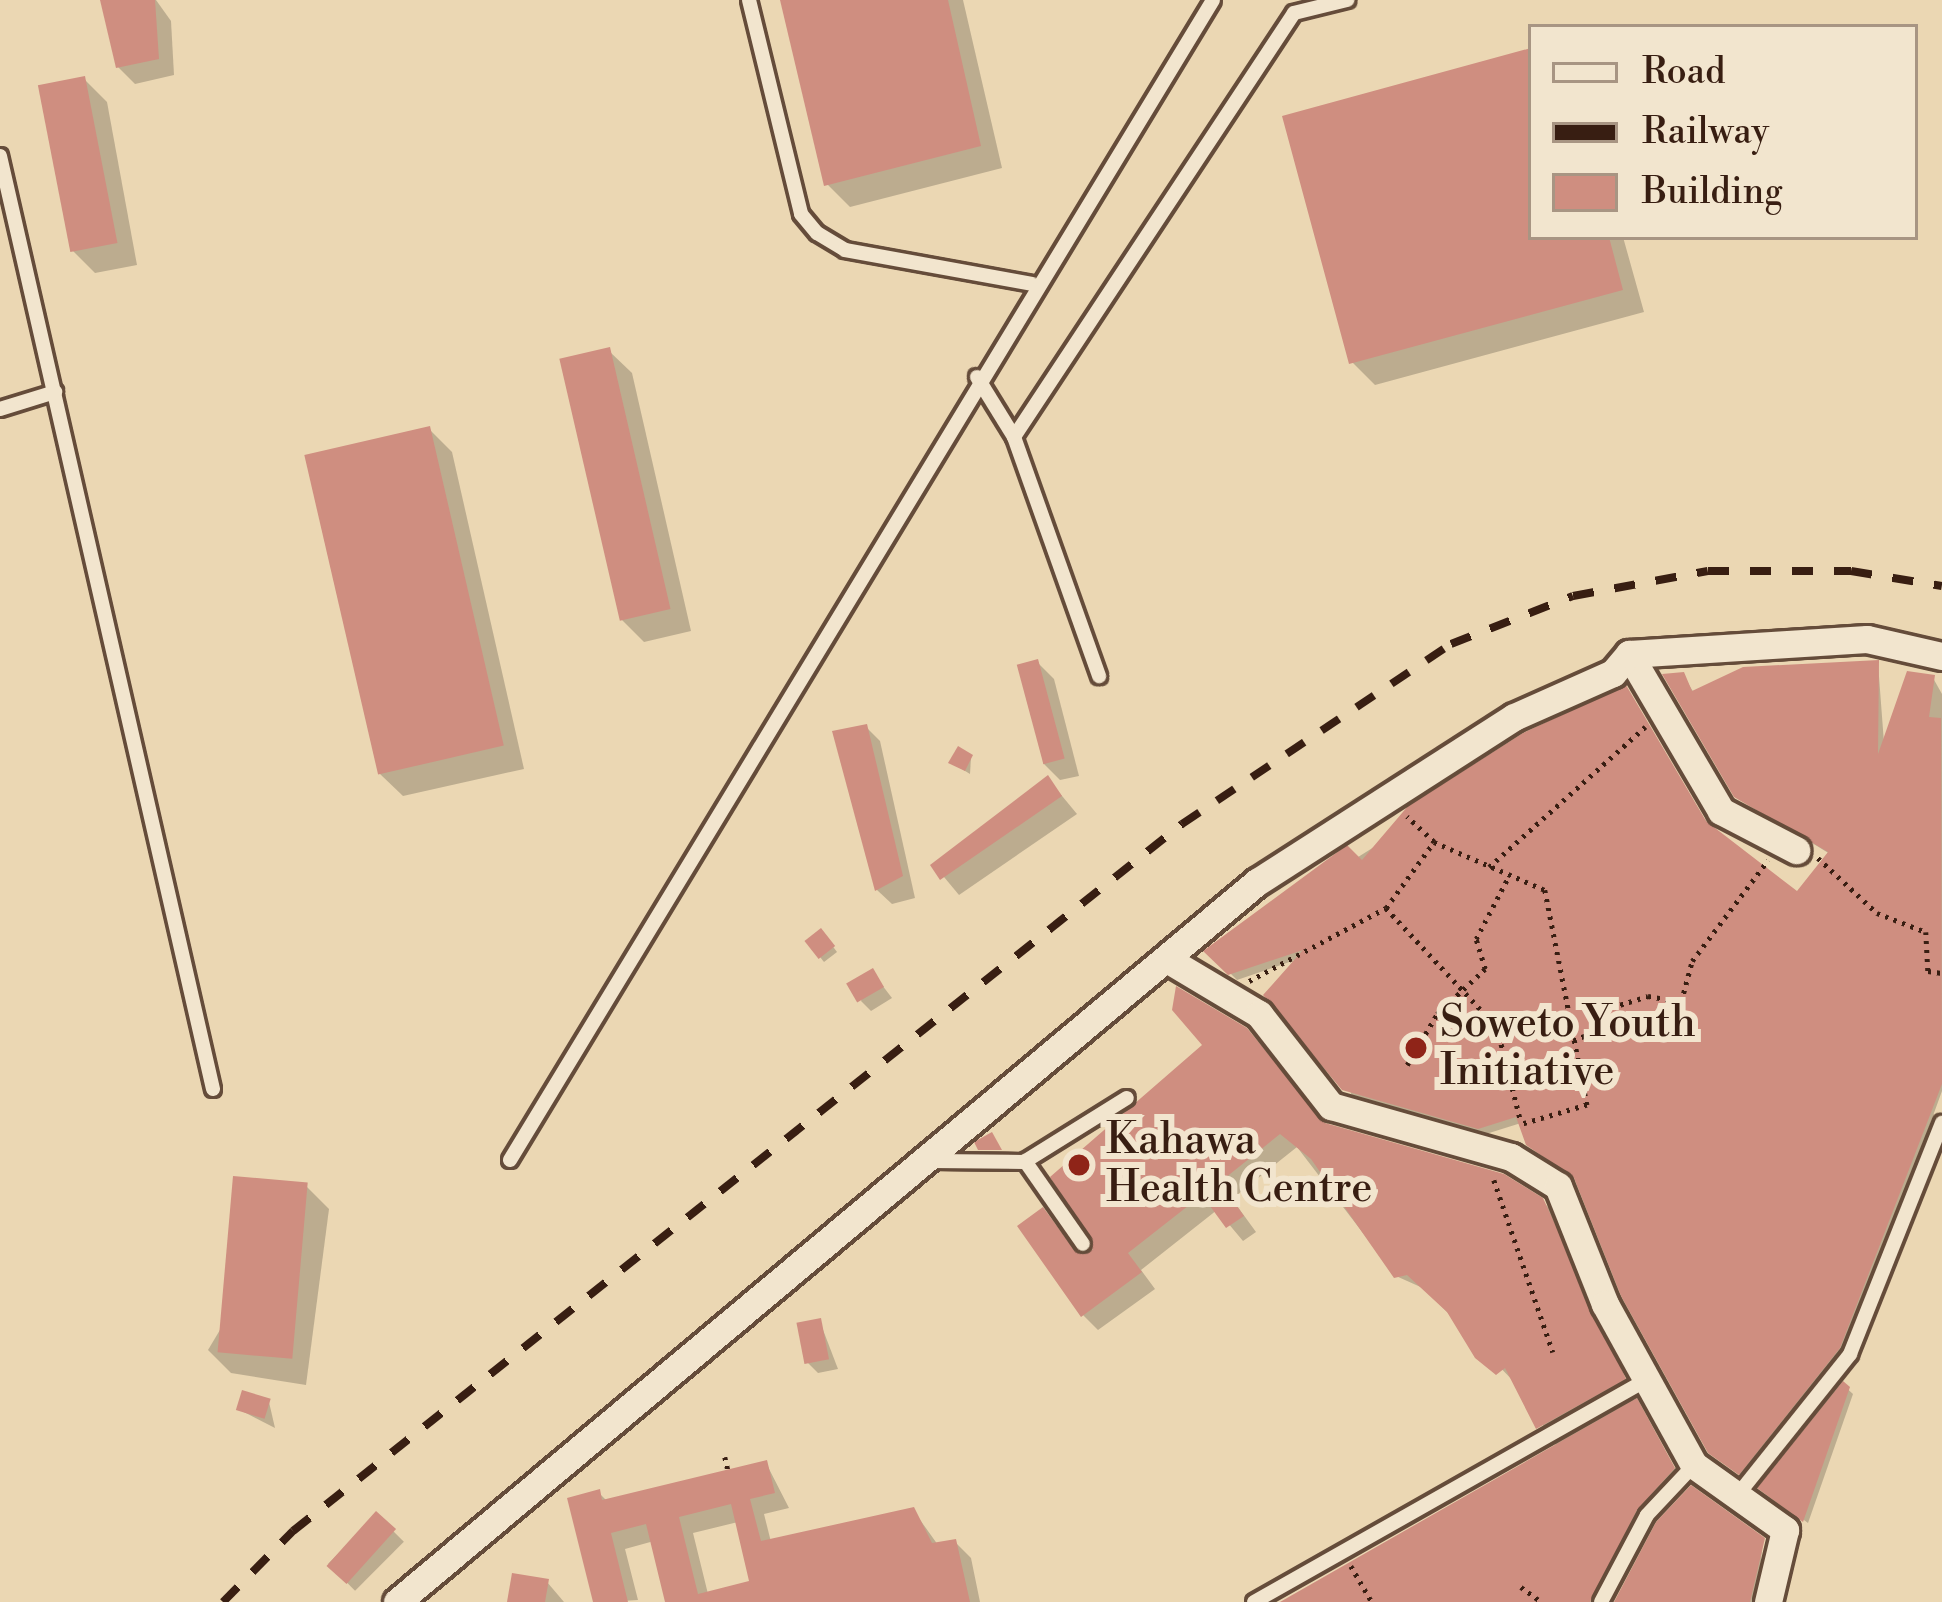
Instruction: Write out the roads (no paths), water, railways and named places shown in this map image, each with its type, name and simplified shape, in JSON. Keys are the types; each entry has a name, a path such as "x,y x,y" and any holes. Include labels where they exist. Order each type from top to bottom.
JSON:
{"street":[{"path":"397,1602 932,1161 1170,961 1257,881 1544,700 1612,674 1629,654 1867,639 1942,656"},
{"path":"1629,654 1721,811 1791,848"},
{"path":"1170,961 1259,1014 1331,1106 1498,1154 1558,1186 1646,1380 1694,1465 1785,1530 1768,1602"}],"lane":[{"path":"749,0 801,214 817,233 845,250 1032,284"},
{"path":"510,1160 1032,284 1213,0"},
{"path":"1015,437 1294,13 1347,0"},
{"path":"0,156 213,1089"},
{"path":"977,377 1015,437 1099,676"},
{"path":"0,410 55,392"},
{"path":"932,1161 1025,1161 1126,1098"},
{"path":"1736,1497 1850,1354 1942,1123"},
{"path":"1025,1161 1083,1244"},
{"path":"1254,1602 1646,1380"},
{"path":"1601,1602 1647,1515 1694,1465"}],"railway":[{"path":"223,1602 293,1531 1182,824 1451,644 1573,596 1708,571 1851,571 1942,586"}],"place":[{"name":"Soweto Youth Initiative","path":"1416,1048"},
{"name":"Kahawa Health Centre","path":"1079,1165"}]}
